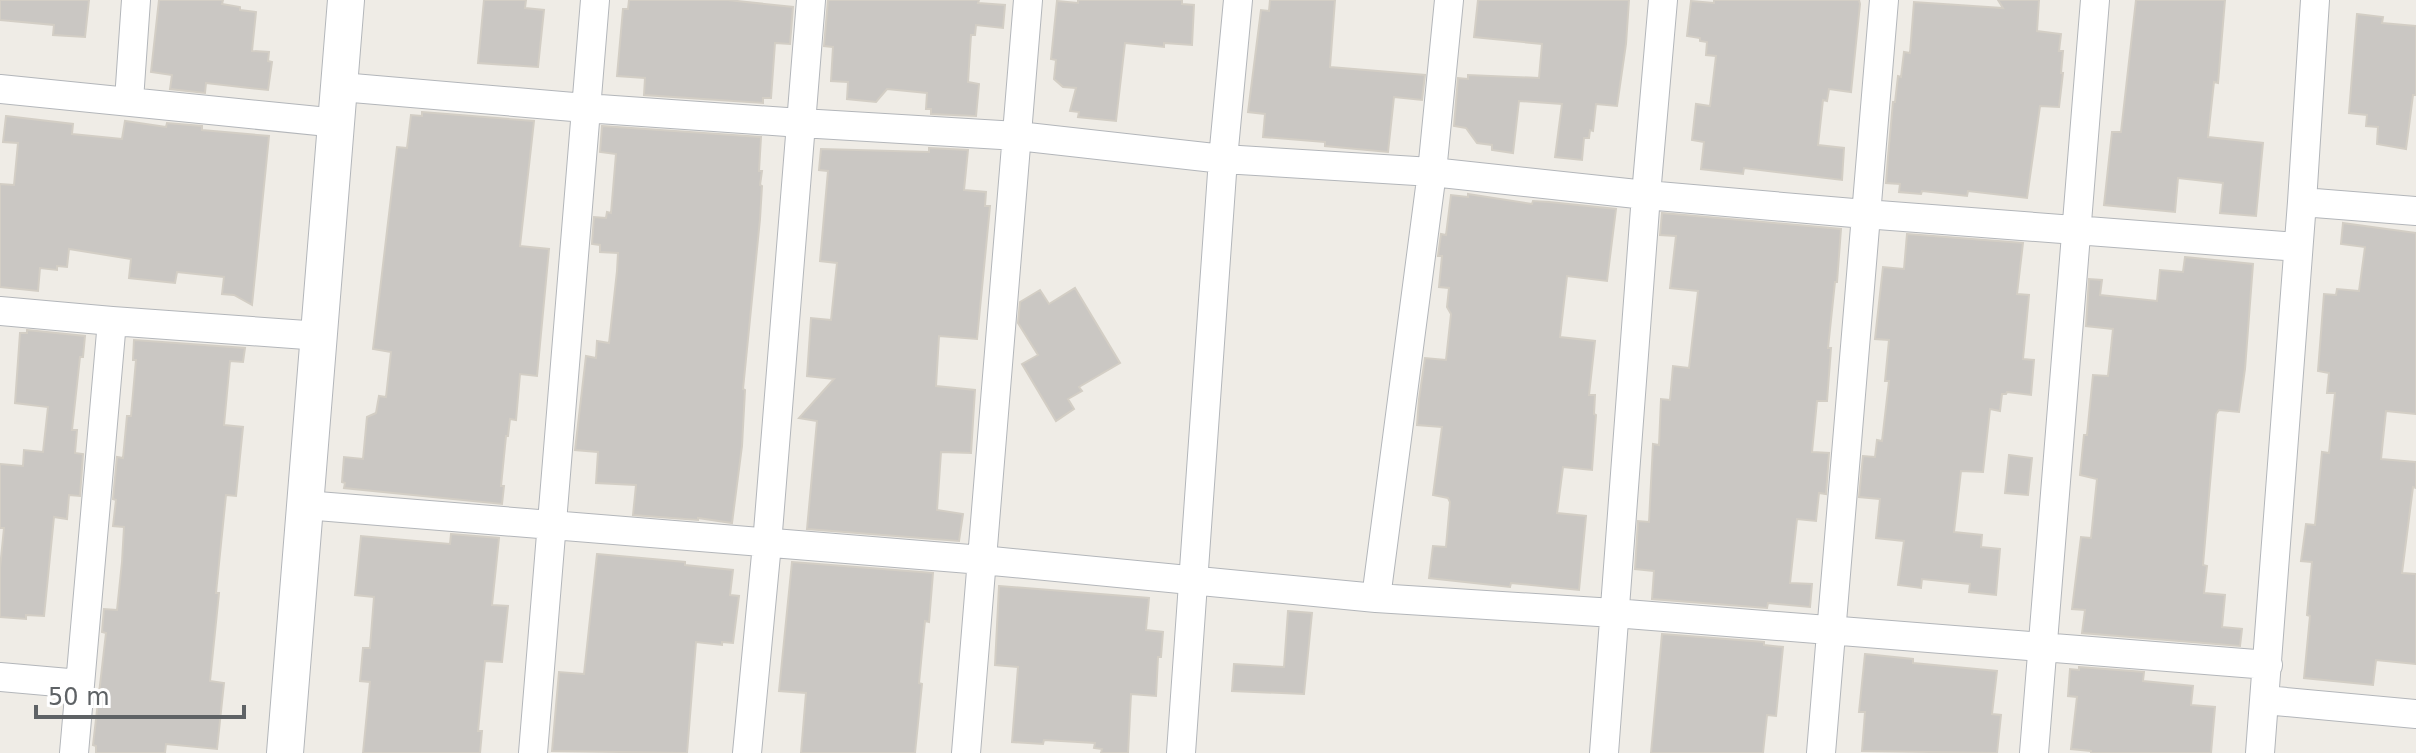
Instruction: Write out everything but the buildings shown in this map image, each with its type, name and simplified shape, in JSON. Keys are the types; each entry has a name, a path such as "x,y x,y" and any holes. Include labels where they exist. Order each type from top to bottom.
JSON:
{"street":[{"path":"129,100 136,0"},
{"path":"285,753 346,0"},
{"path":"533,753 595,0"},
{"path":"747,753 811,0"},
{"path":"966,753 1028,0"},
{"path":"1181,753 1223,159 1238,0"},
{"path":"1376,598 1432,172 1449,0"},
{"path":"1604,753 1663,0"},
{"path":"1821,753 1884,0"},
{"path":"2034,753 2095,0"},
{"path":"2260,753 2315,0"},
{"path":"341,87 585,108 1018,136 1223,159 1432,172 1865,214 2298,247"},
{"path":"0,89 338,123"},
{"path":"2302,202 2416,211"},
{"path":"0,311 320,336"},
{"path":"74,753 112,321"},
{"path":"305,505 982,560 1376,598 1614,613 2268,665"},
{"path":"0,677 80,684"},
{"path":"2265,700 2416,714"}]}
